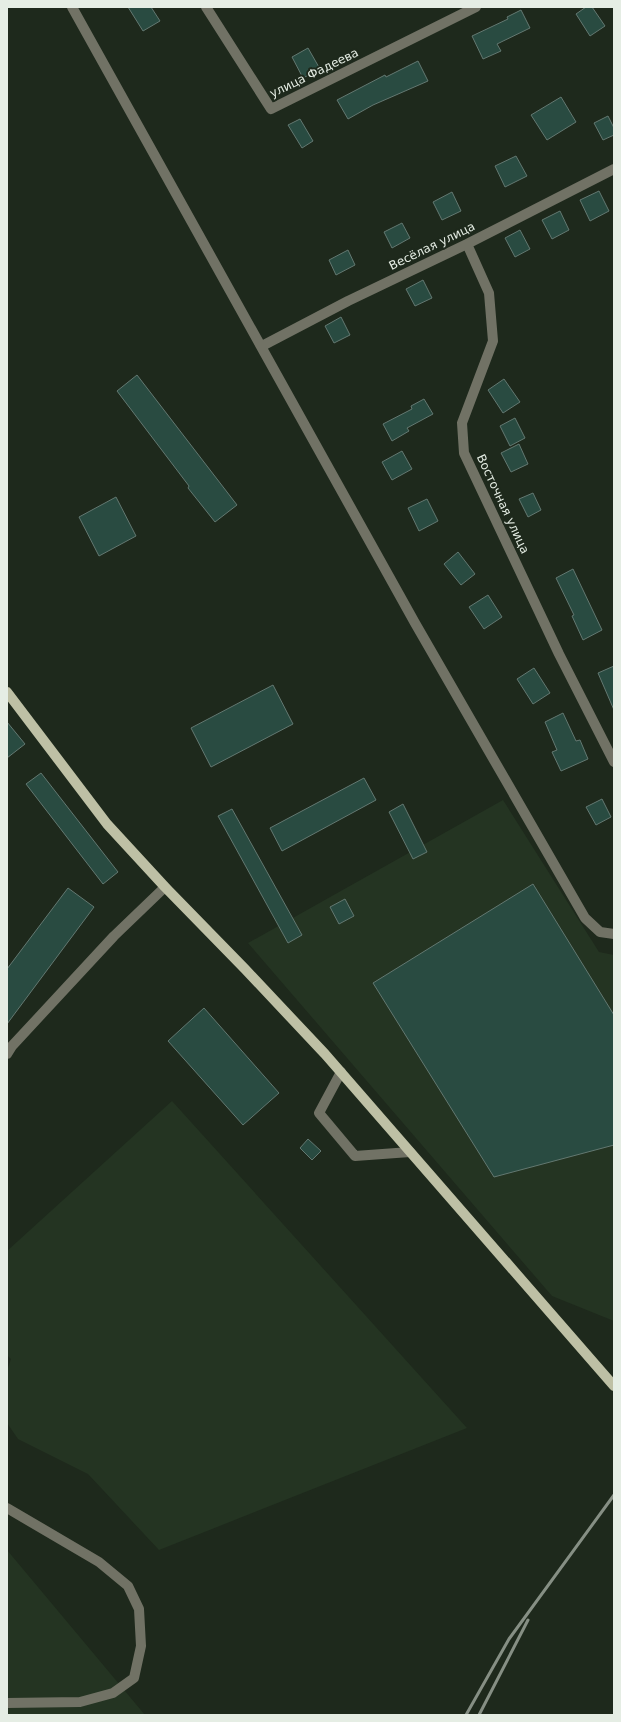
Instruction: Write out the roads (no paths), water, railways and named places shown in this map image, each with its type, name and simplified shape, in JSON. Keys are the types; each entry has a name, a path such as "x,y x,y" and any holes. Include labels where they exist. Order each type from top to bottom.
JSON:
{"main road":[{"path":"7,692 107,824 165,887 246,969 341,1072 614,1386"}],"street":[{"path":"72,7 415,623 585,918 600,932 614,934"},
{"name":"улица Фадеева","path":"206,7 271,109 470,8"},
{"name":"Весёлая улица","path":"262,346 348,301 467,244 614,169"},
{"name":"Восточная улица","path":"467,244 489,293 493,341 462,423 464,453 559,654 614,762"},
{"path":"7,1054 12,1046 114,936 165,887"},
{"path":"341,1072 319,1113 355,1156 410,1152"},
{"path":"7,1508 99,1562 128,1586 138,1609 141,1646 134,1678 113,1693 80,1702 7,1703"}],"railway":[{"path":"466,1715 509,1639 614,1495"},
{"path":"479,1715 528,1620"}]}
